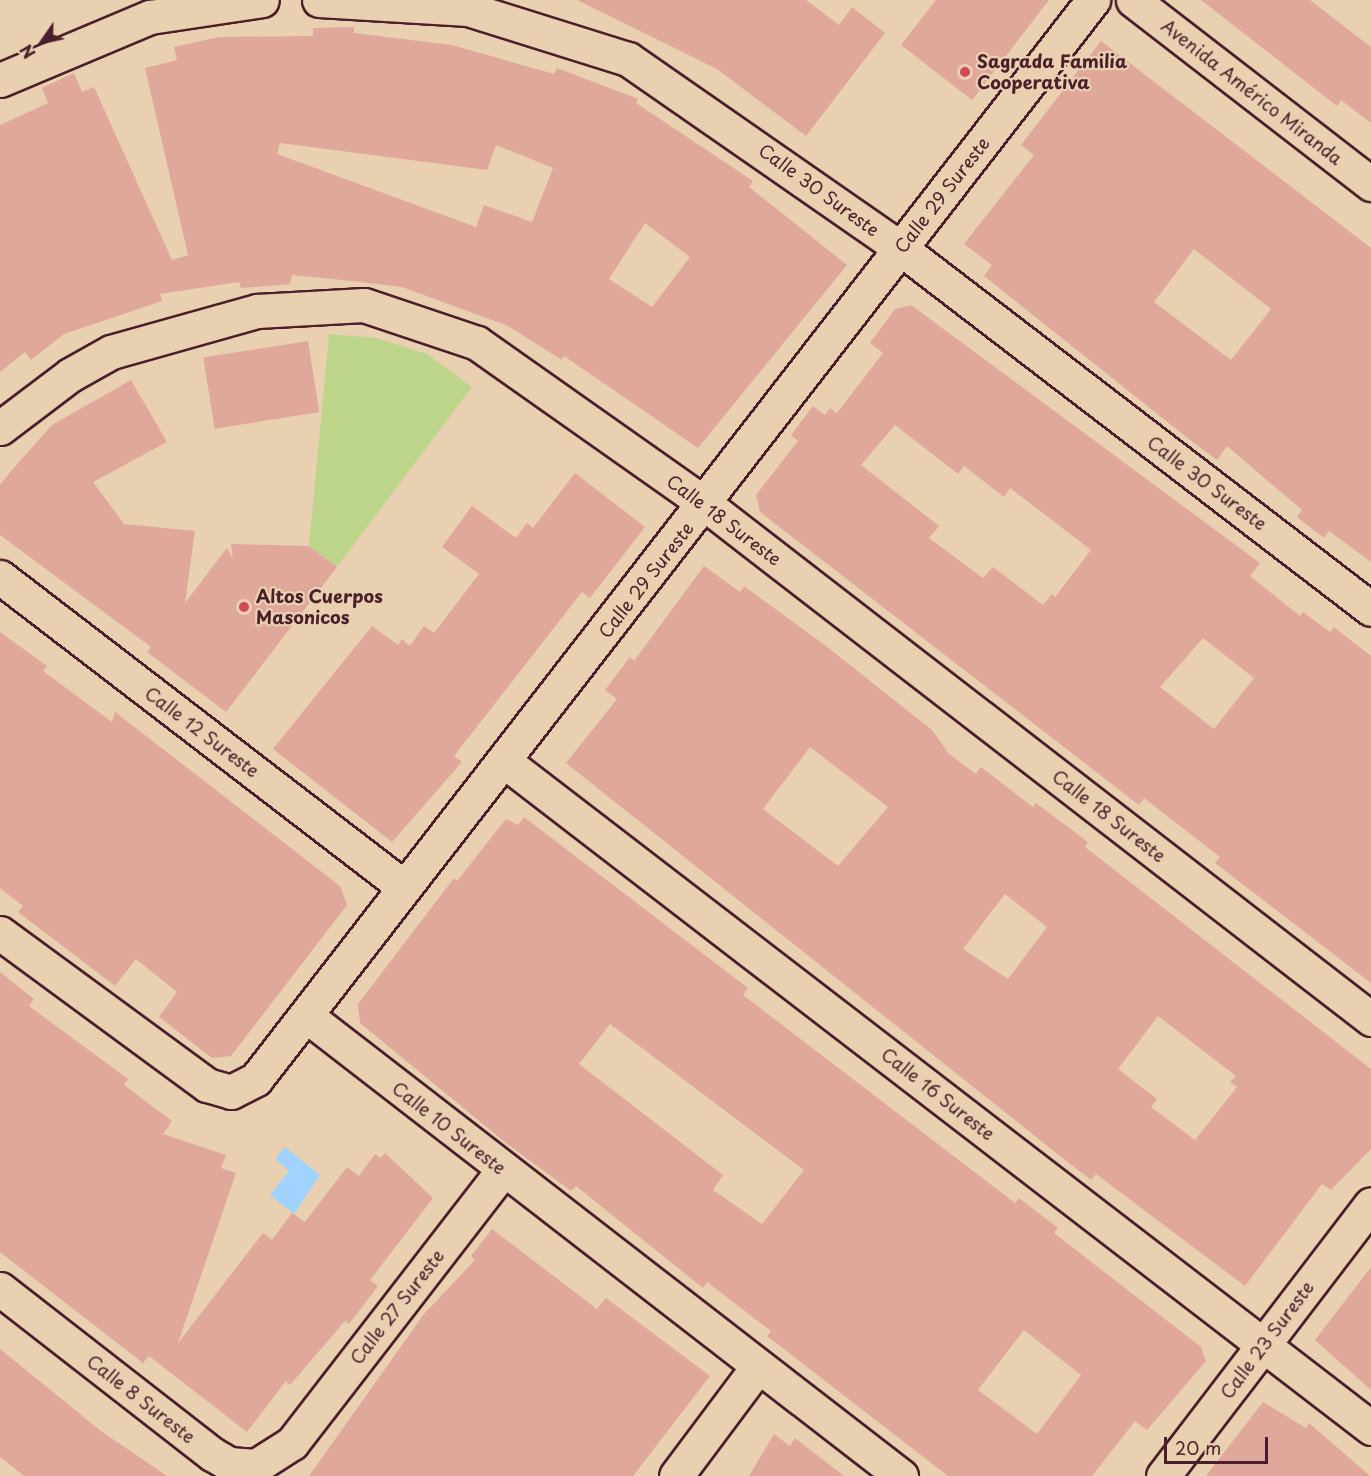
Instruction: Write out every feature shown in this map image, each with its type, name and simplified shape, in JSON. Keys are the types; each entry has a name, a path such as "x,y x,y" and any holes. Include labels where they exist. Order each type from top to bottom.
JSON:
{"street":[{"path":"0,80 150,17 262,0"},
{"name":"Calle 30 Sureste","path":"319,0 468,9 628,59 900,248 1371,609"},
{"name":"Calle 29 Sureste","path":"308,1017 404,887 705,504 1093,0"},
{"name":"Avenida Américo Miranda","path":"1133,0 1371,184"},
{"name":"Calle 18 Sureste","path":"0,428 70,375 153,337 257,311 364,305 407,315 477,343 705,504 1371,1019"},
{"name":"Calle 12 Sureste","path":"0,577 404,887"},
{"name":"Calle 16 Sureste","path":"504,761 1371,1428"},
{"path":"0,933 218,1090 231,1092 256,1079 308,1017"},
{"name":"Calle 10 Sureste","path":"308,1017 756,1369 901,1476"},
{"name":"Calle 27 Sureste","path":"292,1443 502,1171"},
{"name":"Calle 23 Sureste","path":"1162,1476 1371,1204"},
{"name":"Calle 8 Sureste","path":"0,1289 229,1464 256,1466 292,1443"},
{"path":"676,1476 756,1369"}],"green space":[{"path":"329,334 376,338 427,354 472,387 337,567 309,546"}],"water":[{"path":"285,1147 320,1175 294,1214 270,1195 289,1171 275,1159"}],"building":[{"path":"577,0 806,0 839,25 852,7 885,33 806,136 717,69"},
{"name":"Sagrada Familia Cooperativa","path":"936,0 1049,0 972,100 901,45"},
{"path":"1201,0 1310,0 1371,47 1371,123 1341,100 1337,106"},
{"path":"354,27 354,33 452,45 554,74 557,68 638,99 636,103 753,181 749,187 847,265 698,448 564,356 562,360 508,326 402,287 352,281 292,275 290,284 241,288 239,282 160,294 162,301 64,334 31,360 25,352 0,372 0,125 48,103 42,88 74,73 82,92 94,87 172,260 188,255 145,68 177,60 174,47 219,37 313,36 313,28","holes":["280,143 487,170 496,145 553,168 532,222 484,205 476,227 277,154","645,223 690,257 652,307 609,279"]},
{"path":"1101,41 1371,248 1371,562 1329,531 1324,538 1297,517 1302,510 1227,446 1217,460 984,276 992,265 964,244 1034,155 1021,145","holes":["1194,249 1271,309 1231,360 1154,302"]},
{"path":"911,305 1260,563 1250,576 1300,616 1303,612 1330,632 1334,627 1371,656 1371,983 1215,863 1220,857 1144,798 1139,805 760,512 756,495 798,441 791,435 813,406 825,415 830,408 837,413 883,353 870,343 895,309","holes":["895,425 958,474 964,466 1004,497 1010,488 1091,550 1055,597 1052,594 1043,605 993,567 983,578 929,538 939,526 861,465","1203,638 1254,678 1214,729 1160,687"]},
{"path":"308,341 319,412 215,429 203,358"},
{"path":"131,380 167,442 93,482 124,524 195,531 185,603 227,548 233,559 231,544 309,546 337,567 226,712 147,652 151,647 0,535 0,485 11,471 52,425"},
{"path":"575,473 645,527 590,598 582,592 454,756 462,762 392,842 273,749 372,626 398,645 402,639 410,646 424,626 434,633 479,574 442,547 472,506 516,538 527,523 533,528"},
{"path":"704,566 740,592 744,586 826,646 932,730 949,754 976,774 981,767 1033,807 1036,803 1088,842 1085,847 1371,1069 1371,1149 1331,1190 1322,1184 1245,1286 1096,1174 1091,1180 566,763 617,699 605,690 630,657 634,661","holes":["810,747 888,807 838,866 763,809","1005,894 1047,927 1008,979 963,949","1158,1016 1236,1076 1230,1082 1237,1087 1195,1140 1151,1107 1157,1099 1118,1069"]},
{"path":"0,632 47,666 43,671 112,722 115,712 340,886 347,905 231,1056 212,1058 159,1017 177,992 136,959 115,986 18,912 23,906 0,888"},
{"path":"524,817 748,988 743,995 1015,1203 1019,1198 1058,1228 1054,1233 1201,1347 1206,1361 1147,1430 1135,1421 1092,1476 948,1476 767,1336 771,1331 707,1282 703,1288 576,1186 571,1191 506,1143 360,1023 358,1004 454,878 457,881 506,819 518,825","holes":["610,1024 804,1170 762,1224 713,1190 723,1175 579,1064","1024,1330 1081,1375 1037,1434 978,1390"]},
{"path":"0,972 34,999 29,1006 128,1079 124,1085 172,1121 163,1134 226,1155 221,1168 236,1173 178,1343 263,1233 272,1240 292,1213 305,1222 347,1167 359,1176 375,1154 381,1158 385,1153 433,1198 370,1280 378,1286 349,1324 345,1321 290,1385 286,1381 247,1432 149,1356 143,1363 0,1252"},
{"path":"492,1229 597,1309 606,1298 710,1376 633,1476 309,1476 424,1314 475,1260 471,1256"},
{"path":"1371,1267 1371,1390 1315,1340"},
{"path":"0,1349 101,1431 167,1476 24,1476 0,1457"},
{"path":"1263,1402 1306,1428 1309,1423 1370,1476 1206,1476"},
{"path":"774,1434 790,1446 795,1438 844,1476 749,1476"}],"place":[{"name":"Sagrada Familia Cooperativa","path":"965,72"},
{"name":"Altos Cuerpos Masonicos","path":"244,607"}]}
